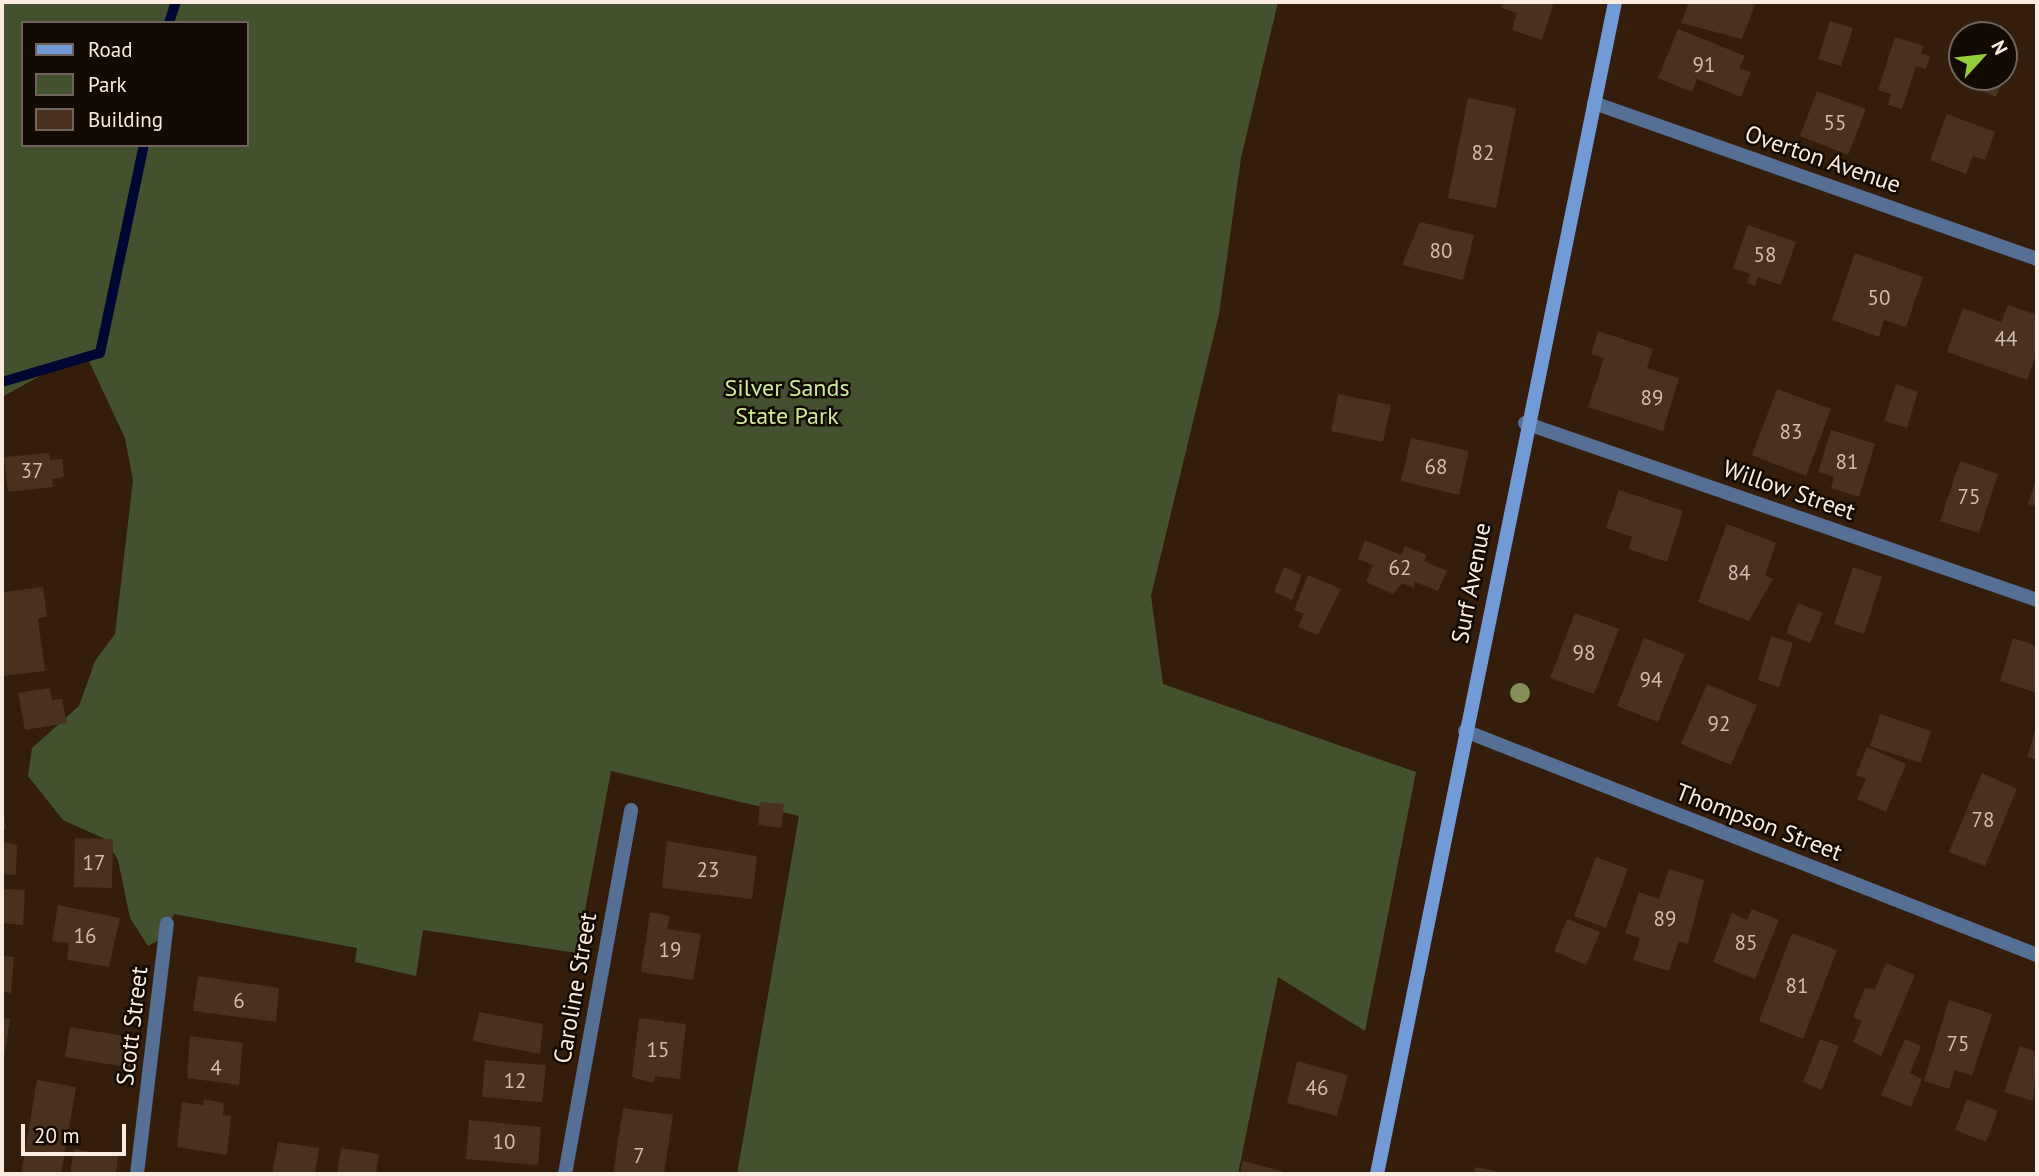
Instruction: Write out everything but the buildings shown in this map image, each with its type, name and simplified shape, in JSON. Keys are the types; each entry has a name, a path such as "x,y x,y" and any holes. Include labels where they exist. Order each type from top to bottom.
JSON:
{"street":[{"name":"Surf Avenue","path":"1377,1174 1525,423 1615,2"},
{"name":"Overton Avenue","path":"1594,103 2037,259"},
{"name":"Willow Street","path":"1525,423 2037,600"},
{"name":"Thompson Street","path":"1465,731 2037,955"},
{"name":"Caroline Street","path":"565,1174 631,810"},
{"name":"Scott Street","path":"137,1174 167,924"}],"green space":[{"name":"Silver Sands State Park","path":"2,2 1278,2 1241,158 1219,314 1151,596 1163,684 1416,772 1365,1031 1278,977 1238,1174 737,1174 799,816 611,771 577,953 423,930 416,976 355,962 357,948 174,914 163,938 148,946 130,918 118,860 105,839 63,820 28,776 32,748 79,706 95,661 115,634 133,480 125,438 87,357 80,354 2,397"}],"waterway":[{"path":"170,21 176,2"},
{"path":"2,382 100,353 144,147"}]}
